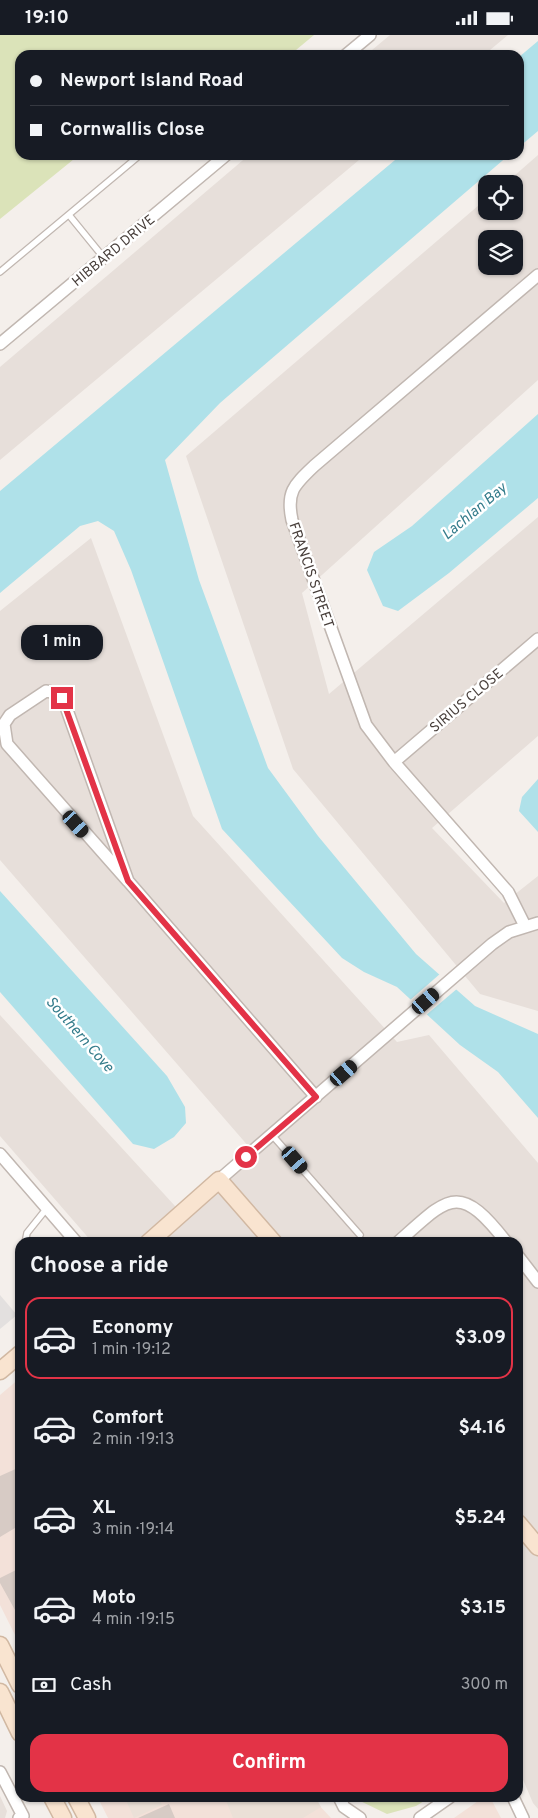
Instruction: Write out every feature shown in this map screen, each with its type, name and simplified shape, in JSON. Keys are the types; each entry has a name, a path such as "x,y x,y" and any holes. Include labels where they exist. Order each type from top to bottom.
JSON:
{"street":[{"path":"352,50 370,35"},
{"name":"HIBBARD DRIVE","path":"0,344 220,160"},
{"name":"FRANCIS STREET","path":"525,925 508,892 372,735 362,715 292,520 289,505 292,489 314,466 538,275"},
{"name":"SIRIUS CLOSE","path":"394,761 538,639"},
{"path":"128,881 66,707 62,698 54,692 46,691 10,715 4,724 7,744 316,1097"},
{"path":"155,1237 453,977 509,932 525,925 538,923"},
{"path":"0,1154 72,1237"},
{"path":"220,1180 269,1237"},
{"path":"404,1237 432,1212 450,1202 458,1201 468,1203 482,1212 502,1237"},
{"path":"523,1262 538,1282"},
{"path":"0,1371 15,1358"},
{"path":"523,1529 538,1547"},
{"path":"0,1645 15,1675"},
{"path":"0,1692 15,1723"},
{"path":"0,1772 22,1817"},
{"path":"55,1802 63,1818"},
{"path":"79,1802 87,1818"},
{"path":"342,1802 344,1807 360,1818"},
{"path":"420,1818 443,1802"},
{"path":"515,1802 523,1818"}],"lane":[{"path":"0,272 134,160"},
{"path":"68,215 104,258"},
{"path":"272,1135 360,1235"},
{"path":"26,1237 27,1233 47,1208"}],"shaded area":[{"path":"390,35 508,35 490,50 372,50"},
{"path":"538,155 538,380 302,593 329,694 538,517 538,736 432,828 504,903 538,876 538,1011 480,994 293,769 186,456 478,206 478,220 523,220 523,175 515,175"},
{"path":"243,160 359,160 0,460 0,367"},
{"path":"91,538 193,816 397,1042 429,1035 538,1163 538,1809 533,1803 523,1780 523,1237 88,1237 0,1136 0,1015 186,1218 256,1155 0,860 0,611"},
{"path":"0,1295 15,1313 15,1317 0,1329"},
{"path":"15,1382 15,1635 0,1605 0,1395"},
{"path":"0,1796 7,1811 5,1818 0,1818"},
{"path":"100,1802 317,1802 331,1818 108,1818"},
{"path":"127,1802 161,1802 162,1805 134,1818"},
{"path":"227,1802 318,1802 321,1807 303,1818 233,1818"},
{"path":"477,1802 493,1802 501,1818 454,1818"}],"green space":[{"path":"0,35 314,35 296,50 15,50 15,160 73,160 0,219"},
{"path":"362,1802 422,1802 416,1806 387,1814"}],"water":[{"path":"538,41 538,131 524,143 524,53"},
{"path":"395,160 503,160 486,175 478,175 478,182 220,403 165,460 199,580 268,768 318,836 416,954 475,1006 538,1034 538,1118 498,1072 460,1045 397,987 364,972 342,958 222,829 131,570 114,531 98,521 80,526 0,593 0,491"},
{"name":"Lachlan Bay","path":"538,414 538,498 449,573 398,611 383,606 367,570 374,552 412,526"},
{"path":"538,779 538,832 519,811 522,797"},
{"name":"Southern Cove","path":"0,891 167,1076 185,1107 186,1123 174,1137 154,1149 133,1144 0,992"}],"pier":[{"path":"441,973 458,988 425,1016 409,1001"}],"building":[{"path":"15,1469 15,1528 0,1537 0,1476"},
{"path":"15,1570 15,1610 0,1583 0,1578"},
{"path":"169,1804 175,1818 138,1818"}],"route":[{"path":"62,698 128,881 137,889 316,1097 246,1157"}]}
